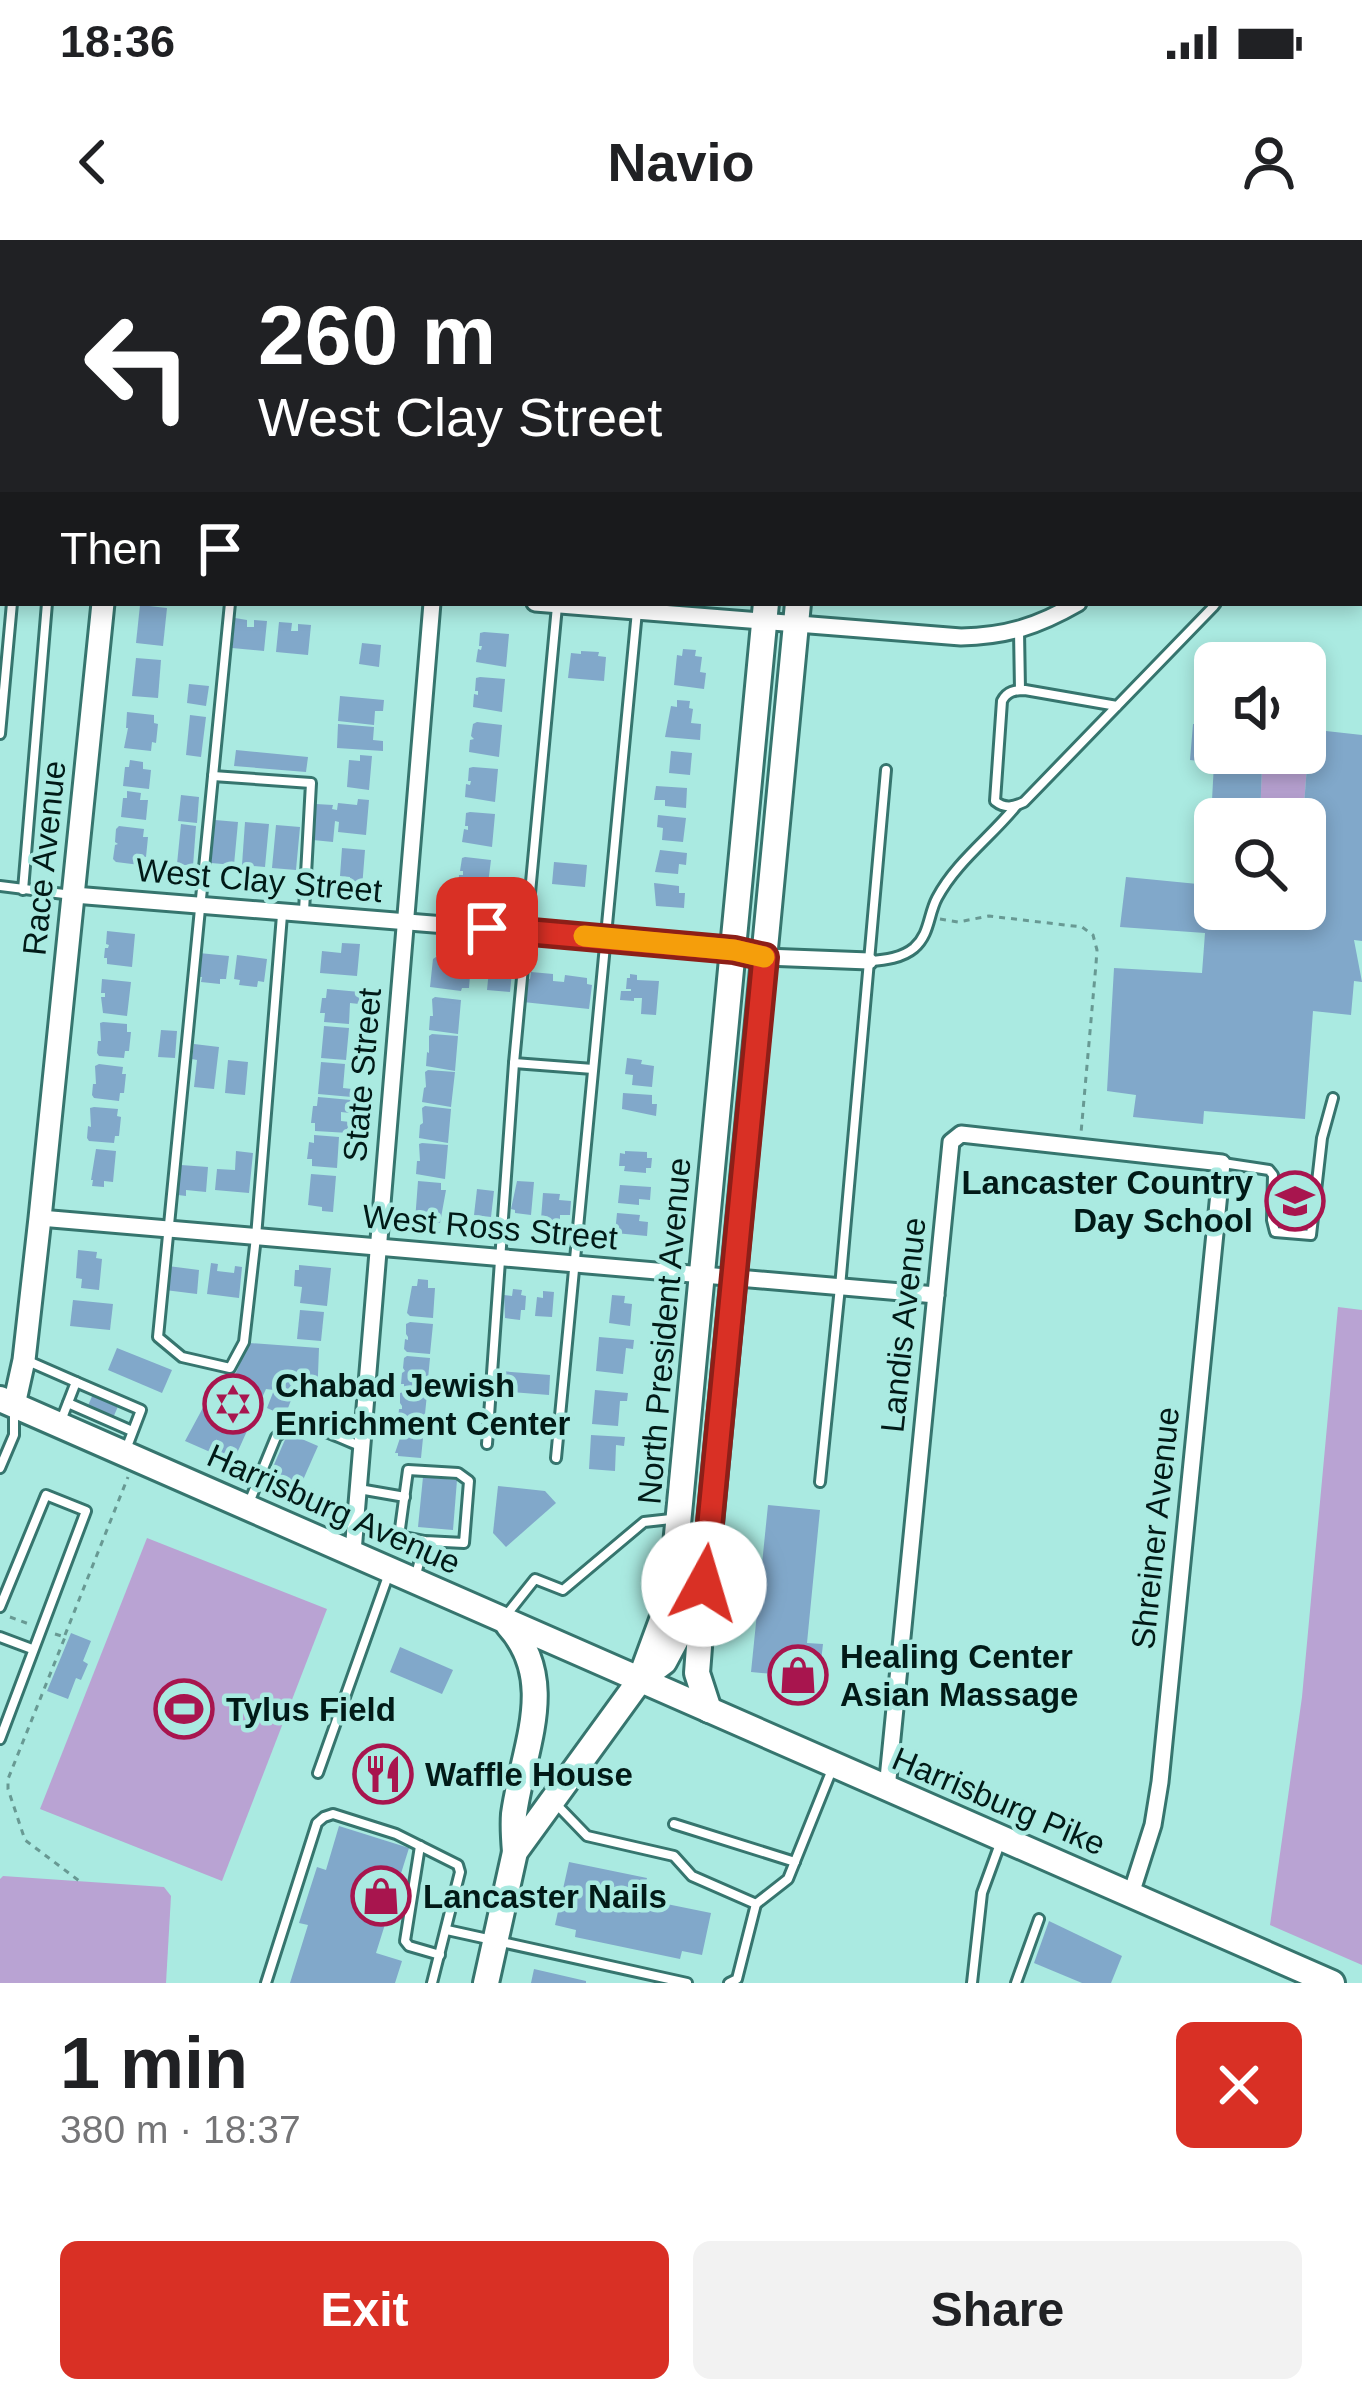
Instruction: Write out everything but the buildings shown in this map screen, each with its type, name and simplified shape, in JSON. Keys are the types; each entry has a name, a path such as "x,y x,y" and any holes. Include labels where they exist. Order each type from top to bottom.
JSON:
{"main road":[{"name":"Race Avenue","path":"5,1409 24,1360 103,606"},
{"name":"North President Avenue","path":"640,1680 670,1588 679,1518 765,612"},
{"name":"North President Avenue","path":"640,1680 664,1662 679,1634 708,1545 797,614"},
{"name":"Harrisburg Avenue","path":"5,1409 63,1414 248,1507 640,1680"},
{"path":"708,1545 697,1673 709,1710"},
{"path":"485,1983 515,1852 514,1815 535,1681 525,1646 502,1619"},
{"name":"Harrisburg Pike","path":"640,1680 1332,1983"},
{"path":"515,1852 640,1680"}],"street":[{"name":"State Street","path":"353,1552 432,606"},
{"path":"600,606 797,614 961,637 996,636 1072,606"},
{"name":"West Clay Street","path":"74,895 605,938 765,957 868,961"},
{"name":"Landis Avenue","path":"887,1789 951,1142 962,1134 1222,1163"},
{"name":"Shreiner Avenue","path":"1131,1894 1153,1825 1160,1782 1222,1163"},
{"name":"West Ross Street","path":"40,1218 936,1295"}],"lane":[{"path":"0,734 12,606"},
{"path":"23,890 46,606"},
{"path":"230,606 158,1337 182,1357 230,1368 244,1342 256,1237 282,912"},
{"path":"487,1444 514,1063 557,606"},
{"path":"1117,706 1020,690 1005,695 995,801 1002,807 1024,802 1117,706 1213,606"},
{"path":"556,1458 637,611"},
{"path":"1019,629 1020,690"},
{"path":"820,1482 886,770"},
{"path":"213,776 311,783 304,914"},
{"path":"868,961 886,960 913,949 926,934 933,904 947,880 1017,805"},
{"path":"0,886 74,895"},
{"path":"514,1063 592,1069"},
{"path":"1222,1163 1273,1174 1275,1232 1311,1235 1322,1138 1334,1098"},
{"path":"24,1360 76,1382 105,1396 141,1410 131,1447 97,1414 63,1414 76,1382"},
{"path":"0,1468 14,1435 5,1409"},
{"path":"248,1507 276,1437 284,1430 303,1426 362,1446"},
{"path":"408,1470 458,1473 469,1480 464,1543 425,1541 400,1536 408,1470"},
{"path":"358,1489 405,1497"},
{"path":"0,1610 46,1495 86,1511 0,1739"},
{"path":"502,1619 536,1580 563,1590 644,1522 679,1518"},
{"path":"414,1580 425,1541"},
{"path":"318,1773 390,1569"},
{"path":"0,1637 33,1649"},
{"path":"729,1983 737,1979 756,1904 788,1879 834,1766"},
{"path":"552,1800 587,1836 674,1856 692,1876 756,1904"},
{"path":"266,1983 317,1823 333,1814 396,1834 458,1865 447,1930 431,1983"},
{"path":"674,1824 795,1862"},
{"path":"975,1982 982,1893 1002,1839"},
{"path":"420,1846 405,1941 440,1955"},
{"path":"1016,1983 1039,1919"},
{"path":"447,1930 687,1983"}],"path":[{"path":"930,916 958,922 989,916 1082,927 1093,934 1097,950 1081,1133"},
{"path":"82,1883 26,1840 8,1779 131,1447"},
{"path":"0,1610 64,1637"}],"shaded area":[{"path":"1262,774 1306,774 1305,798 1261,798"},
{"path":"1338,1307 1362,1310 1362,1965 1270,1925 1302,1697"},
{"name":"Tylus Field","path":"147,1538 327,1609 222,1881 40,1809"},
{"path":"3,1876 164,1887 171,1896 166,1983 0,1983"}],"slow traffic":[{"path":"584,936 764,957"}],"place":[{"name":"Lancaster Country Day School","path":"1295,1201"},
{"name":"Chabad Jewish Enrichment Center","path":"233,1404"},
{"name":"Healing Center Asian Massage","path":"798,1675"},
{"name":"Tylus Field","path":"184,1709"},
{"name":"Waffle House","path":"383,1774"},
{"name":"Lancaster Nails","path":"381,1896"}],"route":[{"path":"487,928 734,950 765,957 704,1584"}]}
